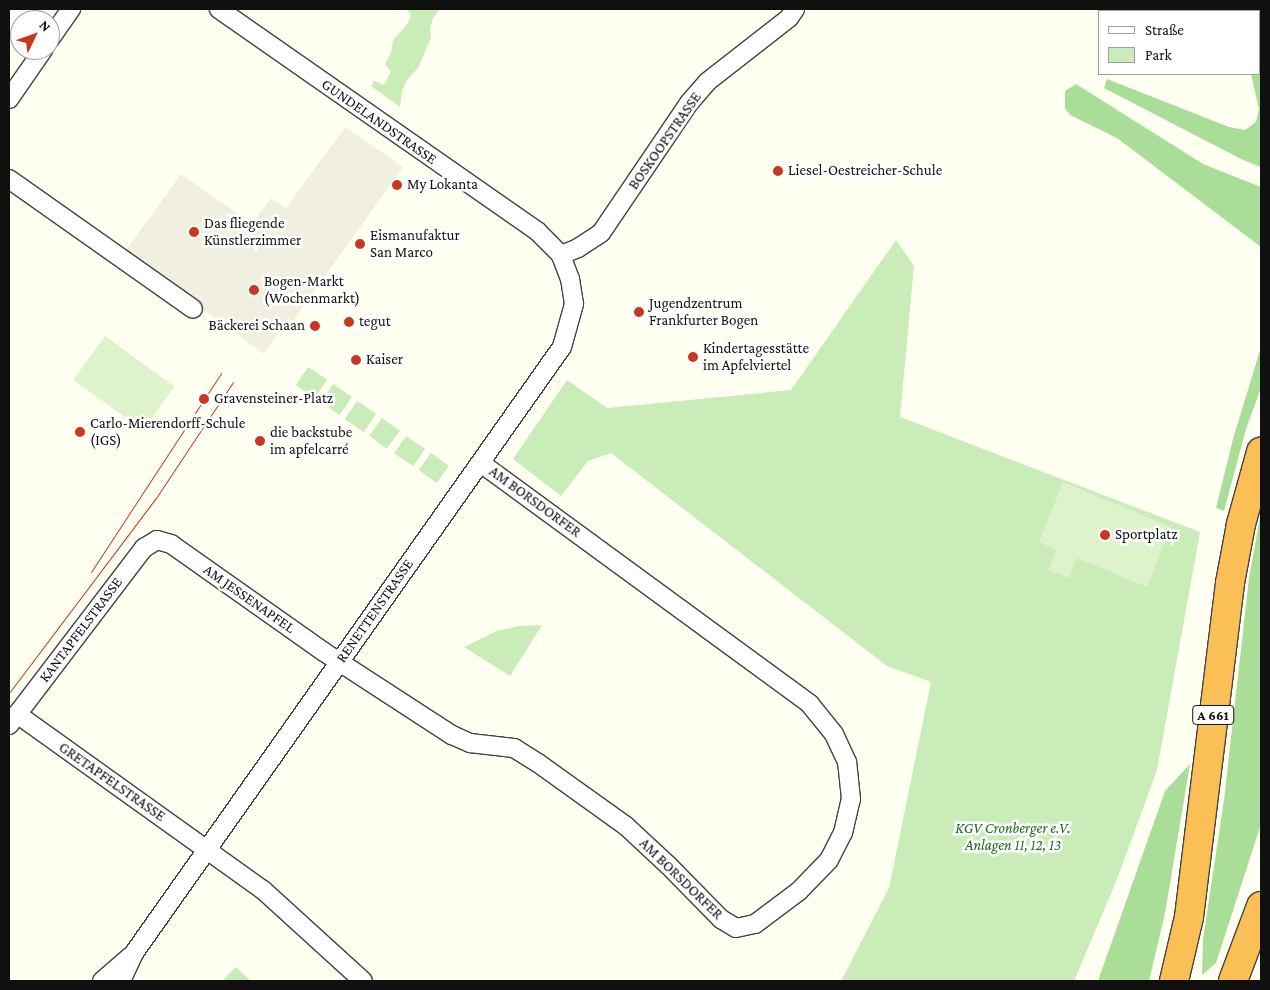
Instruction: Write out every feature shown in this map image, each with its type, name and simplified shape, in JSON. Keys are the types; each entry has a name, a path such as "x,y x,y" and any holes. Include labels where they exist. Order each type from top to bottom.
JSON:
{"highway":[{"name":"A 661","path":"1174,981 1190,908 1230,583 1242,524 1261,452"},
{"path":"1233,981 1261,906"}],"street":[{"path":"60,25 71,9"},
{"name":"GUNDELANDSTRASSE","path":"219,9 537,231 560,255"},
{"name":"BOSKOOPSTRASSE","path":"560,255 578,248 601,233 689,103 707,82 790,18 795,9"},
{"path":"9,99 36,60"},
{"path":"9,178 193,309"},
{"name":"RENETTENSTRASSE","path":"121,981 134,954 562,348 574,304 570,279 560,255"},
{"name":"AM BORSDORFER","path":"339,662 452,735 470,742 514,748 538,763 626,826 668,865 721,919 736,928 755,924 799,891 829,860 843,833 851,799 847,762 834,734 810,704 481,463"},
{"name":"AM JESSENAPFEL","path":"157,540 171,544 339,662"},
{"name":"KANTAPFELSTRASSE","path":"13,720 144,548 157,540"},
{"name":"GRETAPFELSTRASSE","path":"13,720 207,850 263,890 363,981"},
{"name":"RENETTENSTRASSE","path":"102,981 134,954"}],"green space":[{"path":"407,9 440,9 433,18 430,28 431,38 418,68 407,80 402,91 400,107 371,86 374,81 384,85 391,71 385,64 391,53 393,40 408,23 411,15"},
{"path":"1261,9 1261,167 1243,160 1104,88 1107,79 1229,127 1245,130 1256,122 1259,109 1251,75 1260,75 1260,10 1234,10"},
{"path":"1076,84 1203,164 1261,187 1261,247 1117,138 1070,115 1065,108 1065,91"},
{"name":"KGV Cronberger e.V. Anlagen 11, 12, 13","path":"896,240 914,266 900,417 1200,532 1157,770 1116,882 1074,981 841,981 889,888 931,682 887,666 611,453 588,461 561,496 513,459 567,380 607,408 791,390"},
{"path":"105,336 175,387 143,430 73,380"},
{"path":"1261,347 1261,388 1246,429 1224,511 1216,508 1233,439"},
{"path":"308,367 327,380 315,398 296,385"},
{"path":"333,384 352,397 340,415 321,402"},
{"path":"357,401 376,414 364,432 345,419"},
{"path":"382,418 400,431 387,449 369,436"},
{"path":"406,436 425,449 413,466 394,453"},
{"path":"431,453 449,466 436,483 419,470"},
{"name":"Sportplatz","path":"1063,482 1171,527 1147,587 1077,558 1069,578 1048,570 1056,550 1039,542"},
{"path":"1261,512 1261,824 1216,963 1202,975 1203,939 1224,800 1249,578"},
{"path":"542,625 510,676 464,647 497,631 518,626"},
{"path":"1190,764 1165,913 1149,981 1098,981 1165,791"},
{"path":"236,967 251,981 222,981"}],"shaded area":[{"name":"Gravensteiner-Platz","path":"345,127 403,167 293,321 288,319 264,354 124,253 181,174 252,224 271,198 286,208"}],"tram line":[{"path":"91,572 221,373"},
{"path":"9,693 156,498 233,382"}],"place":[{"name":"Liesel-Oestreicher-Schule","path":"778,171"},
{"name":"My Lokanta","path":"397,185"},
{"name":"Das fliegende Künstlerzimmer","path":"194,232"},
{"name":"Eismanufaktur San Marco","path":"360,244"},
{"name":"Bogen-Markt (Wochenmarkt)","path":"254,290"},
{"name":"Jugendzentrum Frankfurter Bogen","path":"639,312"},
{"name":"tegut","path":"349,322"},
{"name":"Bäckerei Schaan","path":"315,326"},
{"name":"Kindertagesstätte im Apfelviertel","path":"693,357"},
{"name":"Kaiser","path":"356,360"},
{"name":"Gravensteiner-Platz","path":"204,399"},
{"name":"Carlo-Mierendorff-Schule (IGS)","path":"80,432"},
{"name":"die backstube im apfelcarré","path":"260,441"},
{"name":"Sportplatz","path":"1105,535"}]}
